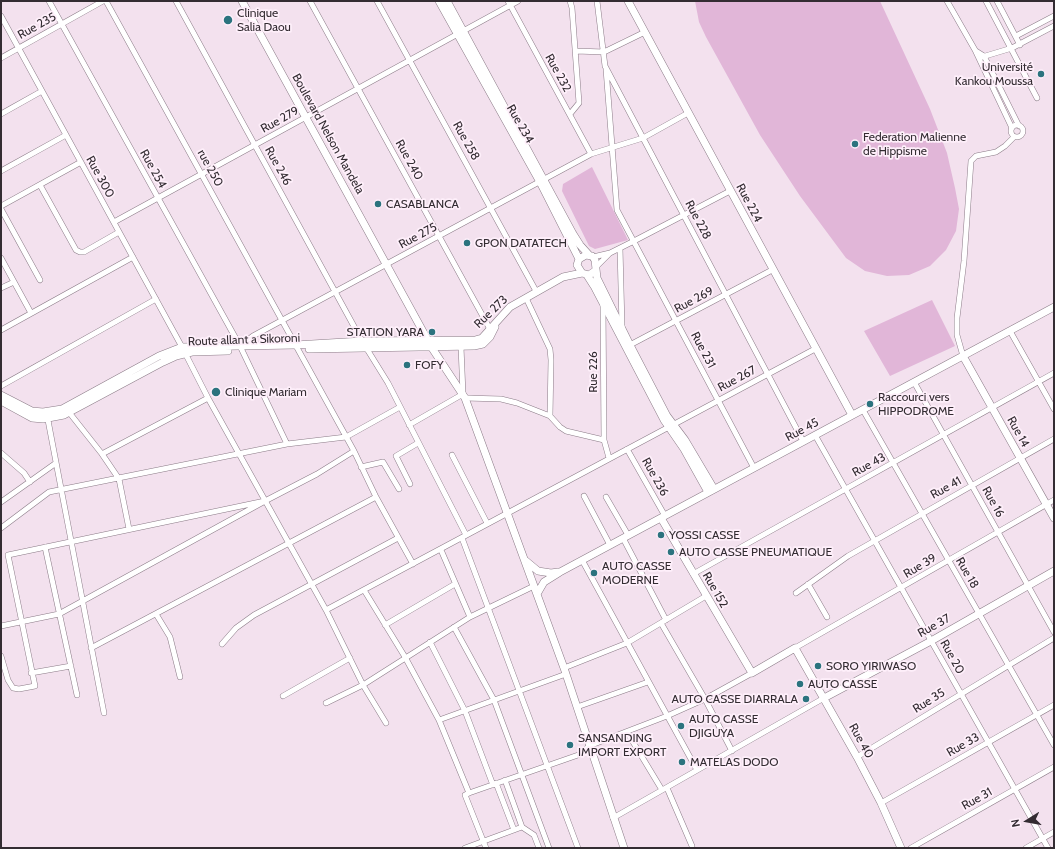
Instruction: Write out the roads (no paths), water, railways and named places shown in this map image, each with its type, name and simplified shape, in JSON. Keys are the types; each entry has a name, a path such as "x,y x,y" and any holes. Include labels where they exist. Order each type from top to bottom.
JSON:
{"street":[{"name":"Rue 254","path":"49,1 241,348 287,444"},
{"name":"Rue 235","path":"1,58 105,1"},
{"name":"rue 250","path":"105,1 354,451 376,497 413,564"},
{"name":"Rue 246","path":"176,1 362,341 400,407 464,537 488,609 578,848"},
{"name":"Boulevard Nelson Mandela","path":"242,1 428,341 464,396 525,558 565,671 624,848"},
{"name":"Rue 240","path":"310,1 491,331"},
{"name":"Rue 258","path":"377,1 536,291"},
{"name":"Rue 234","path":"439,1 460,32 542,180 580,245 591,256"},
{"name":"Rue 234","path":"447,1 460,32"},
{"name":"Rue 279","path":"114,222 410,60 509,3 518,1"},
{"path":"570,1 576,51 579,103 570,114"},
{"name":"Rue 228","path":"597,1 605,66 803,441"},
{"name":"Rue 224","path":"628,1 772,270 852,415"},
{"path":"947,1 975,50 981,57 1022,132 1020,137 1014,137 996,152 976,156 972,161 964,261 957,318 957,335 963,356"},
{"path":"986,1 1037,98"},
{"path":"997,1 1020,45"},
{"name":"Rue 232","path":"509,3 592,154"},
{"name":"Rue 300","path":"1,16 184,350 208,398 240,453 288,544 312,584 363,685 386,723"},
{"path":"1016,36 1054,16"},
{"path":"981,57 1020,45 1054,26"},
{"path":"576,51 604,52 645,32"},
{"path":"981,57 1012,128 1011,133 1014,137"},
{"name":"Rue 231","path":"605,66 617,210 754,468"},
{"path":"1,114 42,91"},
{"path":"612,148 643,138 688,112"},
{"path":"1012,128 1019,126"},
{"path":"1,171 66,135"},
{"name":"Rue 275","path":"241,348 254,336 282,320 542,180 592,154 612,148"},
{"path":"40,280 1,207 81,162"},
{"name":"Rue 234","path":"542,180 578,261"},
{"path":"40,185 76,250 80,252 119,232"},
{"path":"711,491 671,425 628,346 603,304 584,274 578,270 578,261 584,255 591,256 610,253 730,191"},
{"path":"620,248 622,329"},
{"path":"584,274 596,268 610,253"},
{"path":"591,256 596,268 599,284 622,329 628,346"},
{"path":"1,330 133,257"},
{"path":"1,258 31,313"},
{"name":"Rue 273","path":"563,277 578,261"},
{"name":"Rue 269","path":"628,346 772,270"},
{"name":"Rue 273","path":"496,324 510,307 536,291 563,277 584,274"},
{"path":"1,288 14,282"},
{"path":"526,298 550,349 550,416"},
{"path":"1,386 156,299"},
{"name":"Rue 226","path":"603,304 604,440 608,458"},
{"name":"Rue 45","path":"537,594 544,582 560,572 1054,307"},
{"name":"Route allant a Sikoroni","path":"296,347 461,347 483,344 496,324"},
{"name":"Rue 273","path":"296,347 362,341 475,340 482,338 491,331"},
{"path":"1010,331 1054,409"},
{"path":"1,401 32,418 67,410 159,356 184,350 296,347"},
{"path":"461,347 464,396"},
{"name":"Rue 267","path":"326,610 440,550 608,458 815,349"},
{"name":"Rue 14","path":"963,356 1054,518"},
{"name":"Rue 43","path":"693,574 1054,373"},
{"name":"Rue 16","path":"914,382 1054,632"},
{"path":"1,395 22,407 47,415"},
{"path":"409,425 464,396 501,398 550,416 566,431 604,440"},
{"path":"102,454 208,398"},
{"path":"1,528 50,492 287,444 346,437 400,407"},
{"path":"67,410 102,454 119,479 129,530"},
{"name":"Rue 18","path":"863,410 1054,745"},
{"path":"47,415 104,713"},
{"name":"Rue 20","path":"815,435 1048,848"},
{"name":"Rue 41","path":"796,593 848,556 874,540 1054,439"},
{"path":"410,484 396,456 418,444"},
{"name":"Rue 236","path":"627,449 663,517"},
{"path":"1,626 59,614 265,501 318,474 354,451"},
{"path":"1,453 24,473 30,482"},
{"path":"452,455 487,523"},
{"path":"361,467 383,462 399,489"},
{"path":"1,502 56,463"},
{"path":"584,496 610,545"},
{"path":"91,648 376,497"},
{"path":"606,497 664,621 732,751"},
{"name":"Rue 39","path":"794,649 902,589 1054,500"},
{"path":"1,656 8,680 13,688 19,689 34,686 8,555 265,501"},
{"name":"Rue 152","path":"663,517 693,574 752,673"},
{"path":"222,644 236,628 254,615 398,538"},
{"path":"45,547 77,695"},
{"path":"440,550 470,617"},
{"path":"525,558 530,566 538,570 551,573 560,572"},
{"path":"582,560 697,770"},
{"name":"Rue 37","path":"822,699 931,641 1054,571"},
{"path":"385,625 455,584"},
{"path":"808,584 827,617"},
{"path":"326,703 363,685 470,617 534,586"},
{"path":"364,590 405,657 439,720 469,793"},
{"path":"439,720 519,691 627,643 706,596"},
{"path":"156,614 170,637 180,677"},
{"path":"454,627 494,700 549,848"},
{"name":"Rue 35","path":"857,757 1054,638"},
{"path":"430,642 465,711 514,830"},
{"path":"486,848 465,795 581,754 589,746 667,716 704,699 794,649"},
{"name":"Rue 40","path":"794,649 854,759 878,806 896,848"},
{"path":"283,696 350,658"},
{"path":"31,673 70,666"},
{"path":"577,707 648,682"},
{"path":"613,818 822,699"},
{"name":"Rue 40","path":"822,699 857,757 881,803 901,848"},
{"name":"Rue 33","path":"881,803 1054,705"},
{"path":"627,732 664,789 692,846"},
{"name":"Rue 31","path":"911,848 1054,767"},
{"path":"505,780 522,827 534,835 539,848"},
{"path":"465,848 522,827"},
{"path":"1026,848 1054,832"}],"place":[{"name":"Clinique Salia Daou","path":"228,20"},
{"name":"Université Kankou Moussa","path":"1041,74"},
{"name":"Federation Malienne de Hippisme","path":"855,144"},
{"name":"CASABLANCA","path":"378,204"},
{"name":"GPON DATATECH","path":"467,243"},
{"name":"STATION YARA","path":"432,332"},
{"name":"FOFY","path":"407,365"},
{"name":"Clinique Mariam","path":"216,392"},
{"name":"Raccourci vers HIPPODROME","path":"870,404"},
{"name":"YOSSI CASSE","path":"661,535"},
{"name":"AUTO CASSE PNEUMATIQUE","path":"671,552"},
{"name":"AUTO CASSE MODERNE","path":"594,573"},
{"name":"SORO YIRIWASO","path":"818,666"},
{"name":"AUTO CASSE","path":"800,684"},
{"name":"AUTO CASSE DIARRALA","path":"806,699"},
{"name":"AUTO CASSE DJIGUYA","path":"681,726"},
{"name":"SANSANDING IMPORT EXPORT","path":"570,745"},
{"name":"MATELAS DODO","path":"682,762"}]}
